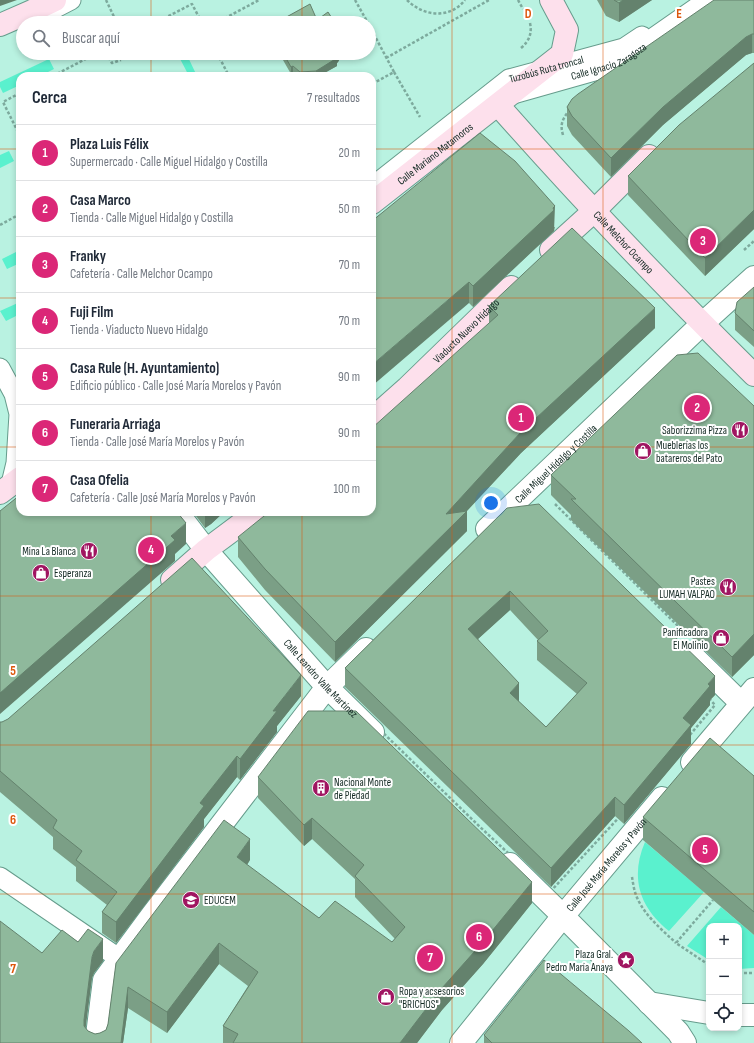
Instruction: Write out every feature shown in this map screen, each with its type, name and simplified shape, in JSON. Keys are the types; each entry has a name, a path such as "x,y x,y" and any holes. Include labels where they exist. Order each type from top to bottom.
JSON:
{"street":[{"path":"21,16 54,0"},
{"path":"515,92 562,54 567,30 551,0"},
{"name":"Calle Ignacio Zaragoza","path":"498,105 515,92 621,62 710,0"},
{"path":"0,25 16,18"},
{"name":"Calle Mariano Matamoros","path":"376,200 498,105"},
{"name":"Calle Melchor Ocampo","path":"498,105 594,211 702,324 754,375"},
{"name":"Viaducto Nuevo Hidalgo","path":"376,415 594,211 665,140"},
{"name":"Calle Miguel Hidalgo y Costilla","path":"474,542 702,324 754,277"},
{"path":"525,492 546,504"},
{"name":"Calle Leandro Valle Martínez","path":"180,516 206,550 327,687 389,747"},
{"path":"156,594 206,550 252,516"},
{"path":"96,1043 104,980 327,687 378,637"},
{"path":"682,637 748,696"},
{"name":"Calle José María Morelos y Pavón","path":"461,1043 563,916 748,696"},
{"path":"496,850 678,1032 685,1043"},
{"path":"649,1003 706,1012"},
{"path":"742,1015 754,1015"}],"lane":[{"path":"40,16 71,0"},
{"name":"Tuzobús Ruta troncal","path":"376,184 509,79 624,48 693,0"},
{"path":"0,34 16,27"},
{"path":"0,368 14,394 16,402"},
{"path":"11,476 16,437"},
{"path":"0,877 120,959"}],"path":[{"path":"106,0 114,16"},
{"path":"229,16 259,0"},
{"path":"355,0 364,16"},
{"path":"407,0 414,7 425,12 438,14 451,11 465,0"},
{"path":"386,58 489,0"},
{"path":"169,16 192,4 198,16"},
{"path":"376,39 420,118"},
{"path":"61,72 84,60"},
{"path":"110,60 112,64 121,60"},
{"path":"221,60 227,72"},
{"path":"376,82 394,72"},
{"path":"16,95 3,102 16,128"},
{"path":"0,225 16,216"},
{"path":"743,252 754,241"},
{"path":"546,504 682,637"},
{"path":"533,521 650,633 715,705 636,798 550,892 473,821 339,690 510,522 533,521"},
{"path":"632,876 636,895 644,910 676,943 706,963"},
{"path":"676,943 713,900"},
{"path":"742,973 754,973"}],"green space":[{"path":"47,60 50,60 54,69 48,72 21,72"},
{"path":"181,60 189,60 195,72 187,72"},
{"path":"16,74 16,87 3,93 0,87 0,82"},
{"path":"9,151 14,161 0,168 0,155"},
{"path":"16,252 16,265 7,269 2,259"},
{"path":"16,304 16,316 6,321 0,311"},
{"path":"645,842 704,892 669,931 650,912 640,891 638,867 640,855"},
{"path":"721,907 740,923 707,923"},
{"path":"706,924 706,958 687,946"},
{"path":"742,925 754,935 754,968 742,969"}],"building":[{"path":"614,0 623,0 619,3"},
{"path":"714,0 754,0 754,34 746,37 663,107 611,158 572,116 567,107 572,99"},
{"path":"310,4 315,16 288,16"},
{"path":"328,12 331,16 322,16"},
{"path":"287,60 334,60 316,71 300,72 293,66 291,67"},
{"path":"754,63 754,210 705,258 628,176 679,125"},
{"path":"480,133 515,161 555,206 553,208 554,210 473,286 469,282 376,362 376,218"},
{"path":"572,228 655,308 521,432 446,514 467,511 335,642 265,569 238,537 264,516 376,516 376,424 498,315 489,306"},
{"path":"754,287 754,331 735,313 737,302"},
{"path":"698,353 754,406 754,634 732,657 571,499 576,499 551,475 677,355"},
{"path":"16,498 16,516 180,516 186,523 171,536 175,540 0,693 0,511"},
{"path":"539,504 715,676 708,684 710,686 683,718 691,725 624,805 615,797 551,868 345,668 507,508","holes":["510,591 548,631 537,641 587,683 546,727 510,693 519,683 468,629"]},
{"path":"192,558 301,675 273,711 277,711 240,759 237,756 200,803 204,806 116,922 102,912 117,892 76,860 82,851 53,828 57,820 0,771 0,722 8,719"},
{"path":"308,711 356,711 532,882 483,942 442,988 400,1043 233,1043 238,1034 223,1026 258,972 219,943 167,1012 128,987 121,1043 0,1043 0,921 42,953 62,930 78,942 88,929 103,939 94,951 92,957 84,1020 84,1026 88,1031 95,1034 100,1033 106,1030 108,1024 116,963 224,820 250,839 237,857 319,918 335,901 392,942 405,927 355,876 364,865 312,818 304,825 258,777"},
{"path":"710,738 754,776 754,912 643,817"},
{"path":"544,960 642,1043 492,1043 484,1035"}],"place":[{"name":"Franky","path":"703,241"},
{"name":"Casa Marco","path":"697,408"},
{"name":"Plaza Luis Félix","path":"521,418"},
{"name":"Saborízzima Pizza","path":"740,430"},
{"name":"Mueblerías los batareros del Pato","path":"643,451"},
{"name":"Fuji Film","path":"151,550"},
{"name":"Mina La Blanca","path":"89,551"},
{"name":"Esperanza","path":"41,573"},
{"name":"Pastes LUMAH VALPAO","path":"728,587"},
{"name":"Panificadora El Molinio","path":"721,638"},
{"name":"Nacional Monte de Piedad","path":"321,788"},
{"name":"Casa Rule (H. Ayuntamiento)","path":"705,850"},
{"name":"EDUCEM","path":"191,900"},
{"name":"Funeraria Arriaga","path":"479,937"},
{"name":"Casa Ofelia","path":"430,958"},
{"name":"Plaza Gral. Pedro María Anaya","path":"626,960"},
{"name":"Ropa y acsesorios \"BRICHOS\"","path":"386,997"}]}
